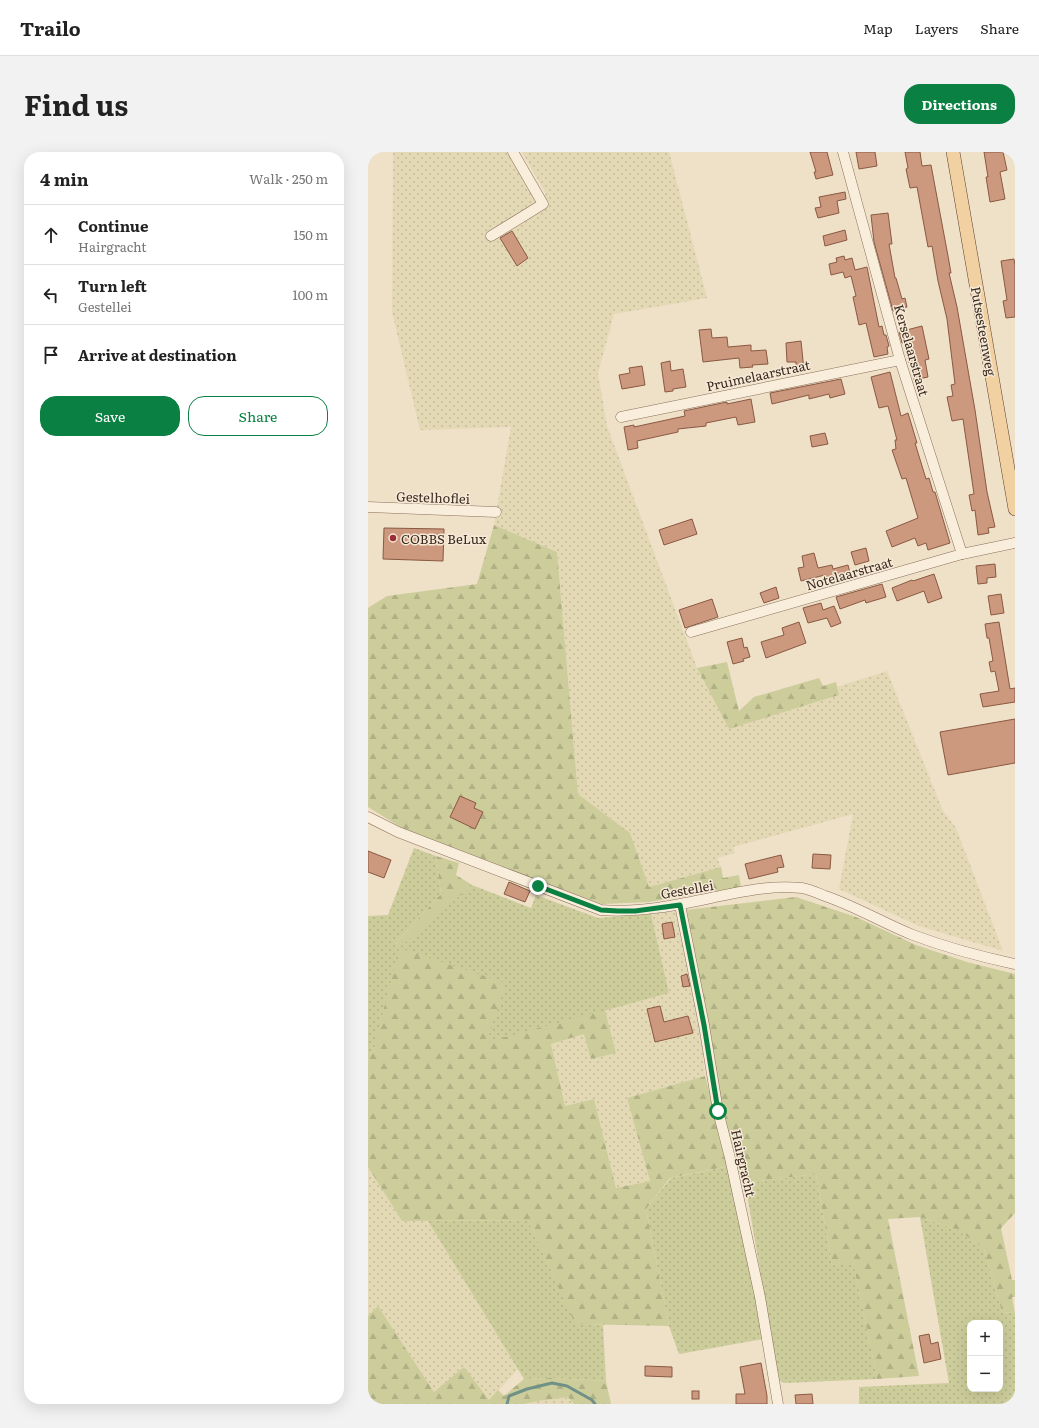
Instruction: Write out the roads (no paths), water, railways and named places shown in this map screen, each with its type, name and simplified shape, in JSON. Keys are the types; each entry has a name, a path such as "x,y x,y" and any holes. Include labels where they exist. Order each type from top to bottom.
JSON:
{"main road":[{"name":"Putsesteenweg","path":"953,152 1015,509"}],"street":[{"path":"491,236 543,204 513,152"},
{"name":"Kerselaarstraat","path":"843,152 900,360 962,554"},
{"name":"Pruimelaarstraat","path":"621,417 900,360"},
{"name":"Gestelhoflei","path":"368,507 496,512"},
{"name":"Notelaarstraat","path":"691,632 962,554 1015,543"},
{"name":"Gestellei","path":"368,817 398,832 601,910 635,911 680,905 747,891 775,887 804,888 833,899 913,935 990,959 1015,964"},
{"name":"Hairgracht","path":"680,905 704,1025 718,1111 730,1158 760,1297 778,1404"}],"waterway":[{"path":"507,1404 509,1396 527,1389 552,1383 567,1386 592,1400 595,1404"}],"place":[{"name":"COBBS BeLux","path":"393,538"}]}
